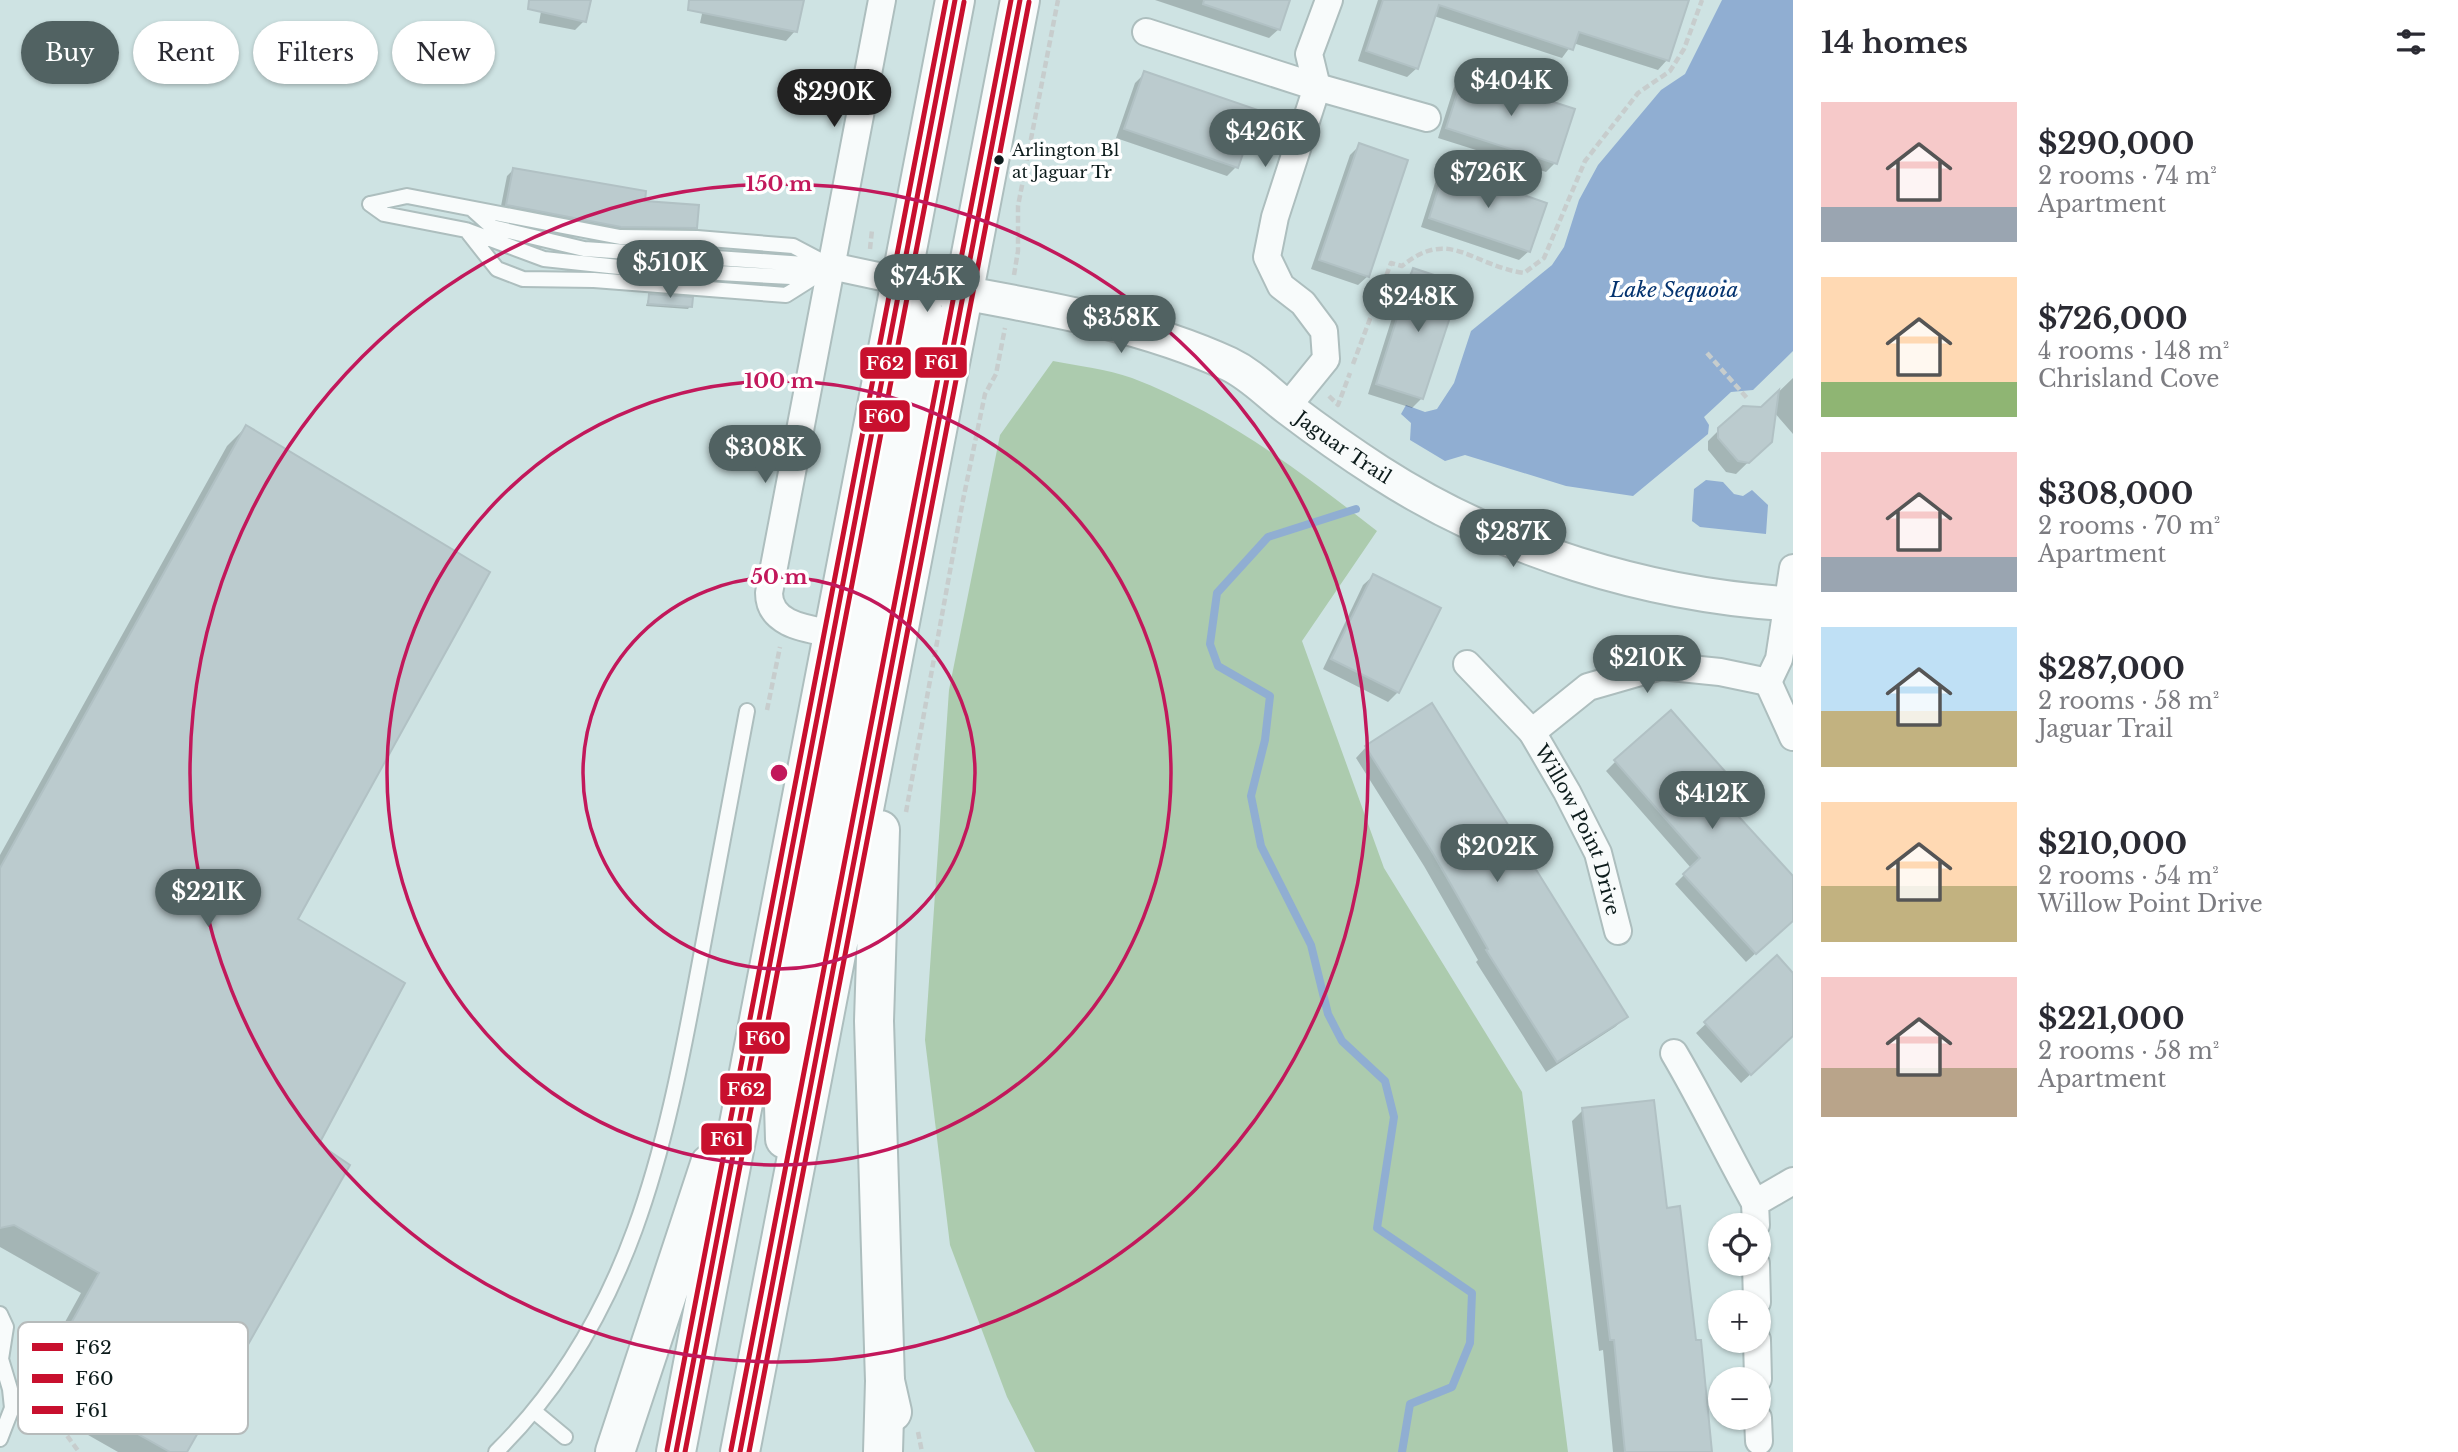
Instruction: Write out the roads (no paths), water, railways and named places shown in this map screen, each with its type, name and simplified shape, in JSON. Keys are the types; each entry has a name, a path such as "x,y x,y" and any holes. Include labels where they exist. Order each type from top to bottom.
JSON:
{"highway":[{"path":"676,1452 956,0"},
{"path":"740,1452 1020,0"},
{"path":"787,1212 783,1072 925,318 918,297 901,281"},
{"path":"883,1452 885,1381 875,1007 882,788 897,639"},
{"path":"615,1452 765,992"},
{"path":"885,1381 909,1439"}],"street":[{"path":"834,634 788,622 776,613 769,599 882,0"},
{"path":"1287,407 1325,359 1324,331 1303,303 1281,286 1267,257 1275,217 1317,87 1310,54 1329,0"},
{"path":"1146,32 1317,87 1427,118"},
{"path":"831,266 901,281"},
{"name":"Jaguar Trail","path":"901,281 1118,326 1181,345 1231,365 1261,384 1287,407 1380,472 1445,509 1514,541 1591,568 1672,589 1747,602 1789,604"},
{"path":"1793,568 1779,659 1768,682 1793,737"},
{"name":"Willow Point Drive","path":"1466,664 1532,732 1598,853 1618,931"},
{"name":"Willow Point Drive","path":"1532,732 1588,687 1661,666 1720,672 1768,682"},
{"path":"1674,1053 1706,1106 1756,1213"},
{"path":"1757,1213 1793,1181"}],"lane":[{"path":"407,196 471,208 492,227 584,249 831,266 791,277 628,268 544,259 466,230 384,214 370,204 407,196"},
{"path":"466,230 497,269 523,279 594,280 786,295 800,289 831,266"},
{"path":"496,1452 535,1412 560,1378 615,1280 642,1214 665,1138 747,711"},
{"path":"0,1314 6,1327 0,1359 10,1389 10,1419 0,1439"},
{"path":"535,1412 565,1437"}],"water":[{"name":"Lake Sequoia","path":"1722,0 1793,0 1793,351 1753,390 1731,392 1704,417 1709,425 1708,434 1633,496 1566,486 1465,455 1445,461 1410,440 1411,423 1401,414 1406,405 1425,412 1437,409 1454,383 1471,331 1552,265 1564,247 1579,200 1598,165 1661,90 1685,74"},
{"path":"1706,480 1723,482 1734,494 1743,496 1752,490 1768,505 1766,534 1700,527 1692,521 1694,489"}],"waterway":[{"path":"1356,509 1268,537 1217,593 1210,644 1218,666 1270,696 1265,740 1251,796 1261,846 1311,945 1328,1014 1342,1041 1385,1081 1394,1117 1377,1228 1472,1293 1470,1343 1452,1387 1410,1404 1402,1452"}],"place":[{"name":"Arlington Bl at Jaguar Tr","path":"999,160"}]}
